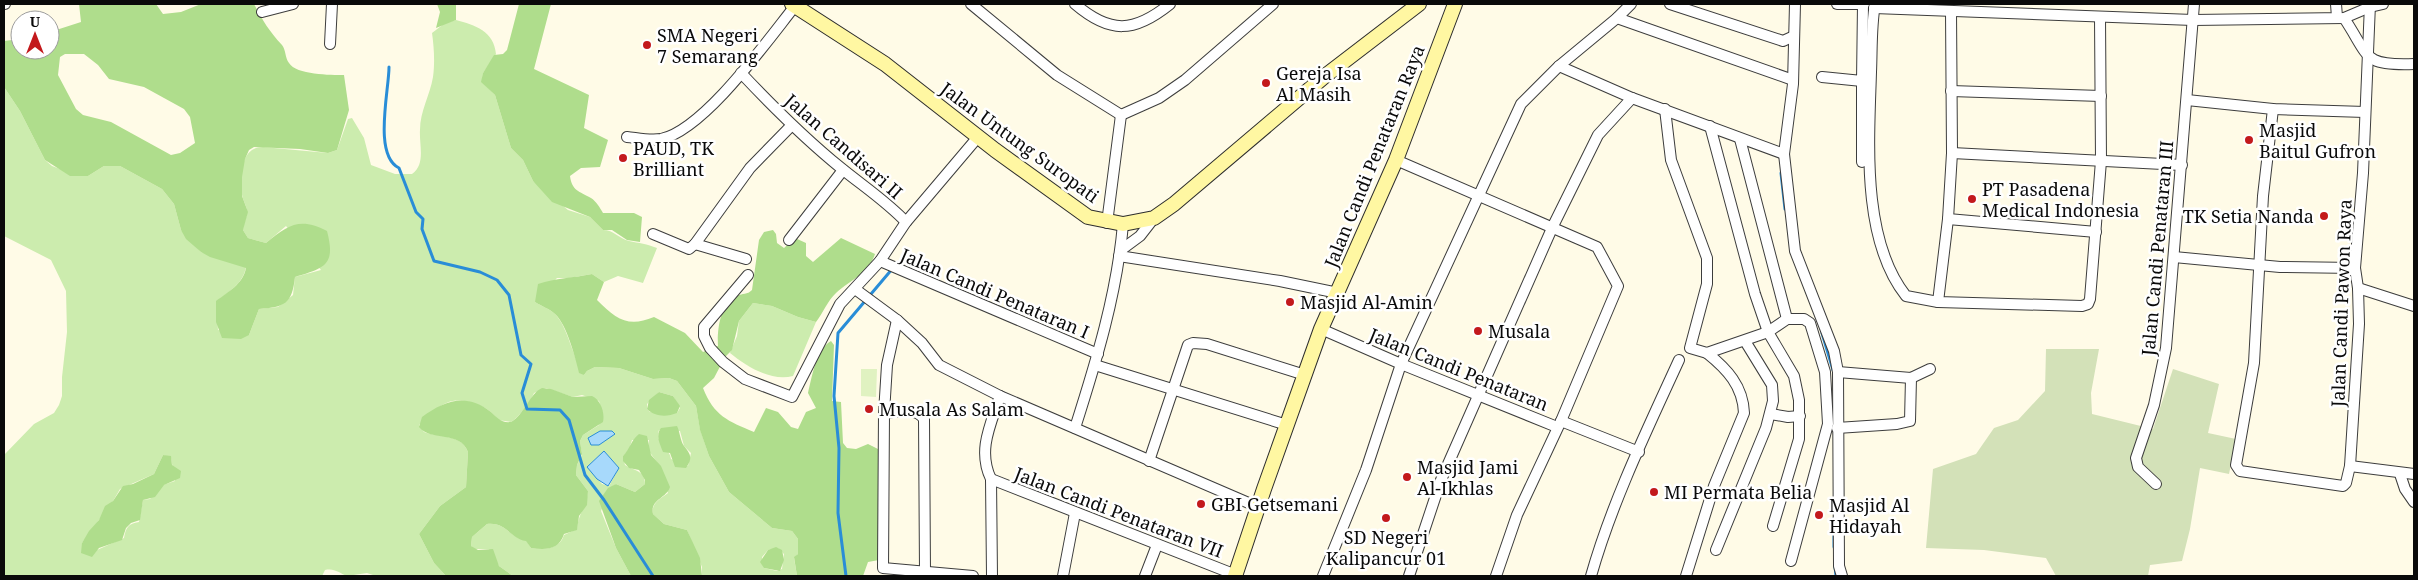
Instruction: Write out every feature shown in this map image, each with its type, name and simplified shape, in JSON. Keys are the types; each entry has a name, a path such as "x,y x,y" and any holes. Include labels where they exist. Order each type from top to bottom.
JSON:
{"main road":[{"name":"Jalan Untung Suropati","path":"794,5 884,64 1088,217 1107,223 1123,224 1154,218 1174,204 1325,76 1419,4"},
{"name":"Jalan Candi Penataran Raya","path":"1235,576 1322,329 1396,160 1455,4"}],"street":[{"path":"262,12 293,4"},
{"path":"330,44 332,4"},
{"path":"971,4 1057,75 1121,115"},
{"path":"1075,4 1098,21 1115,26 1137,24 1167,4"},
{"path":"1121,115 1159,98 1185,80 1274,4"},
{"path":"1323,576 1366,470 1401,364 1521,104 1558,66 1617,18 1631,4"},
{"path":"1670,4 1783,41 1794,36"},
{"path":"1795,4 1793,80 1784,154 1795,251 1834,351 1838,372 1839,566 1842,576"},
{"path":"1837,4 1864,4 1862,162"},
{"path":"2048,4 2048,15"},
{"name":"Jalan Candi Penataran III","path":"2156,484 2138,467 2136,458 2154,405 2166,348 2194,4"},
{"path":"2336,4 2340,18 2367,56 2376,62 2393,65 2414,64"},
{"path":"2100,17 2101,161 2091,291 2088,304 2082,306 1938,302 1906,296 1896,284 1885,260 1872,211 1870,115 1874,6 1951,11 2193,20 2340,18 2370,5 2384,4"},
{"path":"626,136 660,139 676,133 690,124 741,73 794,5"},
{"name":"Jalan Candi Pawon Raya","path":"2259,264 2254,363 2237,470 2289,480 2343,486 2346,483 2350,466 2359,324 2358,288 2355,268 2370,5"},
{"path":"1938,302 1948,218 1952,153 1951,11"},
{"path":"1617,18 1793,80"},
{"path":"1558,66 1632,98 1784,154"},
{"name":"Jalan Candisari II","path":"741,73 791,126 843,170 888,203 906,222"},
{"path":"1822,77 1862,81"},
{"path":"1952,91 2101,96"},
{"path":"1409,576 1441,480 1553,226 1598,135 1632,98"},
{"path":"2187,100 2273,109 2365,112"},
{"path":"1665,109 1670,160 1706,258 1706,284 1690,348 1706,354 1724,367 1735,381 1744,400 1744,413 1714,486 1686,576"},
{"path":"2259,264 2263,196 2273,109"},
{"path":"1107,223 1121,115"},
{"path":"653,234 686,249 695,244 750,168 791,126"},
{"path":"1710,126 1725,174 1749,275 1768,332 1794,376 1800,416 1799,439 1773,526"},
{"path":"748,275 704,327 704,336 710,348 723,362 745,379 789,398 795,395 840,304 858,291 906,222 978,136"},
{"path":"1740,138 1788,319"},
{"path":"1952,153 2182,165"},
{"path":"1396,160 1553,226 1597,247 1616,278 1618,286 1559,424 1517,515 1496,576"},
{"path":"788,240 843,170"},
{"path":"1120,253 1140,236 1154,218"},
{"path":"1948,218 2096,232"},
{"path":"1074,428 1098,354 1120,253 1123,224"},
{"path":"695,244 746,259"},
{"path":"1120,253 1338,293"},
{"path":"2174,257 2324,268 2355,268"},
{"name":"Jalan Candi Penataran I","path":"880,260 1098,354"},
{"path":"2358,288 2414,306"},
{"path":"858,291 897,320 922,343 939,365 1000,396 1258,507"},
{"path":"1706,354 1768,332 1788,319 1804,319 1810,322 1825,372 1828,424 1791,561"},
{"path":"897,320 887,365 884,413 883,568 909,574 925,572 972,576"},
{"name":"Jalan Candi Penataran","path":"1322,329 1479,396 1639,452"},
{"path":"1716,550 1771,414 1773,401 1772,385 1745,341"},
{"path":"1149,461 1188,345 1193,343 1207,344 1305,375"},
{"path":"1591,576 1600,547 1679,360"},
{"path":"1095,365 1287,425"},
{"path":"1838,372 1910,378 1930,369"},
{"path":"1837,428 1897,424 1910,421 1910,378"},
{"path":"992,576 991,479 985,466 984,447 1000,396"},
{"path":"884,413 914,410 920,412 924,419 925,572"},
{"path":"1771,414 1788,417 1800,416"},
{"path":"2350,466 2400,474 2414,474"},
{"path":"2400,474 2405,489 2414,502"},
{"name":"Jalan Candi Penataran VII","path":"991,479 1235,576"},
{"path":"1063,576 1075,512"},
{"path":"1145,576 1157,545"}],"green space":[{"path":"79,4 156,4 163,14 181,12 201,4 254,4 266,26 283,47 288,61 293,67 314,74 344,75 349,110 337,150 328,153 300,149 254,147 249,150 245,159 242,177 242,196 248,212 243,230 248,238 266,243 288,228 295,225 309,224 327,231 330,251 329,258 321,267 295,277 292,293 286,302 275,307 259,309 249,335 241,339 222,338 216,322 216,301 242,279 246,268 210,257 186,239 181,230 174,204 162,189 120,166 104,166 88,176 70,176 45,160 20,111 4,87 4,41 10,40 10,60 60,60 58,75 76,109 83,115 111,122 171,155 180,153 195,143 190,117 184,109 144,87 109,79 98,65 84,54 65,54 60,57 60,29 81,22"},
{"path":"437,4 456,4 456,20 436,28 440,12"},
{"path":"519,4 551,4 534,69 589,95 584,128 608,140 600,167 581,168 570,176 572,185 593,199 603,213 634,213 642,217 640,242 627,240 612,230 603,230 590,217 552,202 533,181 523,160 511,148 495,95 481,82 483,73 494,55 503,54 507,50"},
{"path":"456,20 470,24 482,30 492,40 496,54 483,73 482,82 495,95 511,148 523,160 533,181 568,210 590,217 603,230 610,231 629,241 657,248 643,283 618,276 604,282 592,274 557,278 535,302 553,312 560,320 584,375 595,367 619,368 653,379 669,378 677,381 696,406 700,429 709,456 729,492 772,528 792,531 798,539 798,554 794,558 797,576 702,576 702,567 687,530 664,524 653,514 655,504 668,493 657,462 648,450 649,440 632,440 629,450 623,456 625,465 641,473 645,479 645,484 635,492 616,484 612,487 601,511 616,548 631,576 513,576 499,566 489,549 474,549 471,546 472,537 487,524 499,525 520,539 526,540 531,548 536,549 551,548 562,540 564,535 577,529 588,491 576,475 577,465 582,455 580,441 583,435 599,425 603,414 599,401 582,395 573,397 546,388 534,393 524,409 511,422 498,420 486,408 479,405 458,401 444,404 419,425 424,432 455,439 465,446 468,452 466,487 440,506 419,534 434,563 446,576 376,576 367,573 347,576 334,570 325,570 322,576 4,576 4,455 34,424 54,413 59,405 62,396 67,332 66,291 51,260 4,236 4,87 20,111 45,160 52,166 79,176 88,176 104,166 120,166 162,189 174,204 181,230 201,252 246,267 238,283 216,302 218,330 249,335 259,309 278,307 293,295 295,277 321,270 286,226 266,243 248,238 243,230 247,208 241,188 243,164 246,157 255,148 263,147 328,153 337,150 348,119 352,118 364,138 371,165 395,174 412,174 419,165 421,154 420,123 433,77 432,33 445,23","holes":["659,392 673,396 680,408 677,413 650,412 647,409 647,404","659,430 680,431 684,446 691,453 688,466 671,459 660,442","604,451 619,468 609,486 602,484 587,467","163,455 171,458 175,481 163,485 150,499 143,500 139,522 128,527 124,538 97,550 82,543 120,489 154,474","778,548 784,554 782,569 777,571 764,568 762,557 768,550"]},
{"path":"773,230 776,234 777,243 784,248 795,238 806,243 806,256 813,262 841,238 875,254 864,272 833,296 816,322 772,306 753,303 739,321 732,350 725,357 714,378 703,388 717,411 729,421 754,432 766,408 778,412 791,427 798,429 806,412 816,408 808,393 818,357 831,341 834,345 832,401 841,402 843,443 847,448 856,449 868,444 878,449 879,560 868,562 863,576 797,576 794,557 798,554 798,539 792,531 772,528 729,492 709,456 700,430 696,406 677,381 669,378 653,379 619,368 595,367 584,375 579,373 570,342 559,319 553,312 535,302 538,284 551,280 592,274 604,282 597,300 617,317 637,322 654,317 685,333 703,352 718,346 719,325 727,304 731,299 752,290 759,240 764,232"},
{"path":"753,303 772,306 816,322 793,376 776,377 759,372 730,353 737,336 739,321"},
{"path":"2046,349 2099,349 2091,393 2092,414 2153,429 2173,369 2219,384 2208,433 2236,439 2229,474 2200,468 2190,529 2182,561 2150,565 2148,576 2056,576 2046,558 1984,550 1926,548 1933,469 1976,454 1994,428 2018,420 2045,391"},
{"path":"861,369 877,369 876,397 861,396"},
{"path":"542,388 551,389 573,397 592,396 598,400 603,411 603,422 583,435 580,441 582,454 577,465 576,475 588,491 587,505 579,516 577,530 564,534 559,543 551,548 537,549 531,548 526,541 516,537 499,525 487,524 472,537 471,546 478,550 493,549 499,566 513,576 446,576 434,563 419,534 440,506 466,487 468,452 459,441 424,431 419,427 422,417 447,403 464,401 482,406 502,421 511,422 516,419 534,394"},
{"path":"659,392 673,396 680,406 677,413 661,416 647,409 649,400"},
{"path":"677,426 690,457 690,462 686,468 675,467 670,453 663,452 659,440 658,434 661,428"},
{"path":"639,434 647,436 651,455 661,466 670,487 654,505 653,514 664,524 687,530 700,558 702,576 631,576 616,548 599,501 608,488 616,484 635,492 645,484 645,480 639,470 629,468 623,461 623,456"},
{"path":"163,455 171,456 172,465 181,471 180,478 164,485 155,497 143,500 140,520 131,523 126,528 122,540 99,548 92,557 81,553 82,543 89,531 99,520 105,506 113,501 123,486 133,484 154,474"},
{"path":"776,547 782,550 784,560 780,571 764,568 760,562 768,550"}],"water":[{"path":"600,431 612,431 615,434 599,445 591,445 588,438"},
{"path":"604,451 619,468 608,486 597,479 587,467"}],"waterway":[{"path":"389,67 384,122 386,150 391,161 399,168 416,212 423,219 422,229 434,261 480,272 497,280 509,295 521,355 531,364 522,393 527,409 560,410 569,420 585,475 604,500 653,576"},
{"path":"1781,173 1785,209"},
{"path":"846,576 838,513 839,448 834,396 838,333 893,268"},
{"path":"1822,333 1833,370"},
{"path":"1834,518 1834,547"},
{"path":"1835,566 1836,576"}],"place":[{"name":"SMA Negeri 7 Semarang","path":"647,45"},
{"name":"Gereja Isa Al Masih","path":"1266,83"},
{"name":"Masjid Baitul Gufron","path":"2249,140"},
{"name":"PAUD, TK Brilliant","path":"623,158"},
{"name":"PT Pasadena Medical Indonesia","path":"1972,199"},
{"name":"TK Setia Nanda","path":"2324,216"},
{"name":"Masjid Al-Amin","path":"1290,302"},
{"name":"Musala","path":"1478,331"},
{"name":"Musala As Salam","path":"869,409"},
{"name":"Masjid Jami Al-Ikhlas","path":"1407,477"},
{"name":"MI Permata Belia","path":"1654,492"},
{"name":"GBI Getsemani","path":"1201,504"},
{"name":"Masjid Al Hidayah","path":"1819,515"},
{"name":"SD Negeri Kalipancur 01","path":"1386,518"}]}
